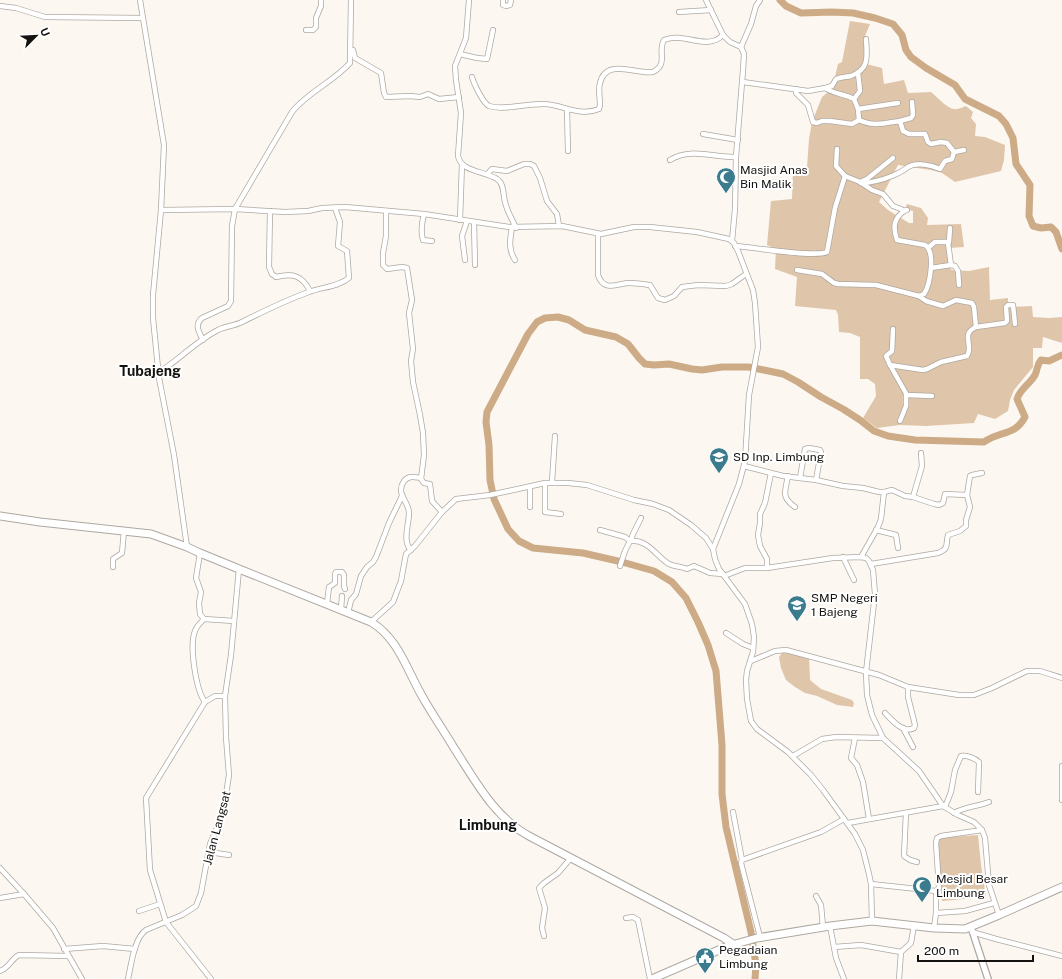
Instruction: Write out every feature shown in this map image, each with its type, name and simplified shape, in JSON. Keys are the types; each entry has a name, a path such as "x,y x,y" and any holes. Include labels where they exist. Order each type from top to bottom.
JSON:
{"main road":[{"path":"0,516 40,522 151,534 187,547 371,622 385,632 396,648 427,705 479,786 495,808 510,823 523,833 733,944"},
{"path":"651,979 711,952 733,944 756,938 827,926 872,921 934,928 972,929 1062,887"}],"street":[{"path":"140,0 164,145 161,210 152,300 158,373 174,455 187,547"},
{"path":"306,30 313,30 316,27 316,18 321,6 321,0"},
{"path":"203,340 197,326 199,320 228,306 231,301 232,226 235,209 292,112 350,63 351,0"},
{"path":"460,220 462,164 458,156 461,122 455,66 466,38 469,0"},
{"path":"503,0 503,5 506,6 510,5 511,0"},
{"path":"706,0 723,35 730,42 741,47 744,54 736,157 735,209 732,240 753,290 758,341 749,395 747,448 744,466 713,549"},
{"path":"741,47 751,24 756,6 760,0"},
{"path":"0,6 16,8 45,17 143,18"},
{"path":"679,12 711,10"},
{"path":"460,54 487,59 493,30"},
{"path":"472,77 482,98 487,105 490,106 505,107 543,104 556,105 567,110 585,111 599,109 600,82 604,74 610,69 621,68 649,73 660,67 664,40 670,38 682,38 709,42 716,41 723,35"},
{"path":"743,82 812,90 832,86 836,79 858,73 865,65 867,59 866,39"},
{"path":"350,41 353,42 353,53 355,58 380,73 386,97 420,97 428,94 439,99 459,98"},
{"path":"854,99 860,91 858,73"},
{"path":"825,88 832,92 854,99 858,109 859,120"},
{"path":"796,89 796,93 808,105 813,122 818,123 822,121 830,121 852,124 859,120 872,124 900,121 912,118 912,102"},
{"path":"858,109 898,103"},
{"path":"567,110 568,151"},
{"path":"900,121 903,131 909,134 924,133 930,143 947,143 954,152"},
{"path":"703,134 738,140"},
{"path":"837,149 836,166 845,176 861,182 883,194 893,206 906,211 898,215 895,219 897,240 924,244 929,247 932,256 927,290 924,294 919,296"},
{"path":"954,152 964,150"},
{"path":"861,182 875,182 892,176 909,166 924,164 936,166 940,169 945,161 952,160 954,152"},
{"path":"670,160 681,154 688,153 724,158 736,157"},
{"path":"861,182 893,158"},
{"path":"462,164 497,179 501,184 506,206 514,227 509,248 515,260"},
{"path":"487,174 492,169 507,171 524,164 534,166 540,178 547,201 557,214 559,226"},
{"path":"735,246 798,253 822,254 826,252 829,247 835,208 845,176"},
{"path":"161,210 235,209 296,212 322,208 358,208 424,214 514,227 559,226 598,234 634,227 650,227 697,232 732,240"},
{"path":"158,373 169,367 217,330 241,323 270,308 310,292 342,283 350,276 347,250 338,246 340,222 335,208"},
{"path":"270,211 269,265 272,274 276,276 287,274 301,278 307,285 310,292"},
{"path":"386,211 386,236 383,253 383,266 387,269 402,267 407,268 412,300 409,313 413,349 411,361 413,382 423,433 424,455 421,478 423,482 430,484 433,503 442,512"},
{"path":"424,214 421,230 422,238 423,240 432,241"},
{"path":"464,260 462,236 467,221"},
{"path":"474,222 474,265"},
{"path":"950,228 950,241 948,243 951,265"},
{"path":"598,234 598,275 600,282 605,285 614,286 629,283 650,285 658,298 665,300 674,296 682,287 698,285 726,286 732,284 746,274"},
{"path":"929,247 934,242 948,243"},
{"path":"931,268 951,265 955,266 957,269 959,285"},
{"path":"797,270 822,274 834,283 838,284 876,285 919,296 926,301 943,306 956,300 972,303 974,307 976,327"},
{"path":"890,365 925,370 940,362 965,358 969,353 969,332 971,329 1006,323 1006,307 1008,305 1013,305 1015,324"},
{"path":"893,329 892,351 886,356 906,394 906,406 900,421"},
{"path":"906,394 910,396 932,396"},
{"path":"552,482 555,436"},
{"path":"800,478 805,449 808,448 820,450 821,452 816,480"},
{"path":"913,497 922,466 921,453"},
{"path":"744,466 771,473 884,492 892,490 905,496 939,505 943,503 945,494 967,495"},
{"path":"767,568 767,559 760,546 758,535 760,514 765,503 771,473"},
{"path":"871,564 912,556 938,553 948,547 948,535 960,531 966,526 966,520 970,507 967,495 970,476 982,473"},
{"path":"788,476 785,496 788,502 795,507"},
{"path":"411,550 407,540 409,510 402,496 401,489 406,479 411,477 421,478"},
{"path":"371,622 393,602 401,581 406,554 442,512 456,499 496,494 552,482 587,485 665,508 697,529 706,538 713,549 715,559 723,575 745,604 753,628 754,648 747,671 746,686 751,721 757,729 783,747 793,756 820,786 858,839 871,884 872,921"},
{"path":"544,483 544,512 561,514"},
{"path":"530,487 530,507"},
{"path":"861,556 881,519 884,492"},
{"path":"348,612 351,600 356,594 361,576 376,557 388,523 402,496"},
{"path":"620,566 632,534 641,518"},
{"path":"600,530 649,546 662,559 673,566 681,566 687,569 694,566 710,574 723,575 746,568 767,568 843,557 861,556 866,558 871,564 875,594 866,672 869,704 883,738 919,771 944,807 974,822 982,830 985,838 989,885 994,903 1000,915"},
{"path":"876,530 896,535 898,548"},
{"path":"113,567 113,559 122,554 124,531"},
{"path":"200,553 196,578 201,592 199,603 200,614 204,619 234,622"},
{"path":"843,557 854,580"},
{"name":"Jalan Langsat","path":"128,979 135,949 140,936 144,932 182,915 196,906 202,893 213,834 223,814 229,782 225,696 239,569"},
{"path":"327,604 329,587 335,583 336,572 342,572 344,574 345,589"},
{"path":"341,609 342,596"},
{"path":"204,619 195,631 192,654 202,697 205,702"},
{"path":"726,633 745,645 754,648"},
{"path":"751,661 775,652 786,650 891,679 908,687 946,694 972,696 1027,671 1040,671 1062,678"},
{"path":"903,728 911,730 915,726 913,713 908,698 908,687"},
{"path":"211,979 166,922 150,870 146,798 205,702 215,696 225,696"},
{"path":"885,713 903,728 913,747"},
{"path":"793,756 822,739 836,737 883,738"},
{"path":"855,738 851,758 857,765 863,782 869,819"},
{"path":"944,807 951,792 957,764 962,755 977,760 979,763 978,792"},
{"path":"1062,766 1062,800"},
{"path":"954,813 964,807 989,802"},
{"path":"742,860 821,832 846,821 869,819 944,807"},
{"path":"733,812 756,938"},
{"path":"906,813 904,856 917,862"},
{"path":"934,928 936,891 939,888 937,838 941,836 982,830"},
{"path":"209,852 229,855"},
{"path":"544,936 542,928 545,908 539,888 544,882 558,873 571,858"},
{"path":"0,868 53,928 82,979"},
{"path":"871,884 936,891"},
{"path":"0,898 24,894"},
{"path":"816,896 821,905 839,968 844,979"},
{"path":"936,913 965,910 994,903"},
{"path":"139,911 160,904"},
{"path":"626,918 634,916 638,920 651,979"},
{"path":"899,979 902,952 911,943 914,925"},
{"path":"972,929 996,939 1062,956"},
{"path":"972,929 988,979"},
{"path":"834,947 861,945 902,952"},
{"path":"64,949 103,946 135,949"},
{"path":"0,971 6,968 13,959 20,955 68,956"}],"shaded area":[{"path":"850,21 870,24 865,36 867,44 866,64 882,68 884,84 904,80 908,93 931,92 945,105 951,108 957,109 966,106 973,112 971,118 976,124 975,136 985,137 1005,145 1004,160 1001,171 955,182 942,173 898,165 879,202 888,210 909,223 913,223 913,211 905,209 907,204 921,208 928,218 927,225 961,224 964,247 949,248 951,270 969,271 989,267 990,300 1008,298 1008,307 1032,306 1033,317 1062,317 1062,343 1043,337 1042,348 1033,348 1033,367 1014,390 1008,411 995,419 978,414 974,423 926,426 900,425 877,428 863,418 876,396 875,384 868,379 860,379 860,337 850,333 839,332 838,315 836,310 795,306 797,277 775,269 776,249 767,245 771,201 792,199 793,168 807,167 812,122 822,97 832,89 838,64 842,62"},
{"path":"782,653 799,654 809,657 810,680 821,689 852,700 854,703 853,707 837,705 817,696 805,693 795,687 786,680 781,668 779,657"},
{"path":"978,835 986,897 942,901 936,838"}],"waterway":[{"path":"780,0 786,6 801,13 853,13 893,24 902,35 906,50 911,57 926,68 955,85 965,99 999,116 1006,124 1013,138 1016,164 1030,185 1029,216 1033,226 1041,228 1051,227 1056,232 1062,249"},
{"path":"755,979 756,965 751,932 726,827 722,794 722,745 716,671 708,645 698,622 686,598 672,582 654,571 583,553 533,548 519,541 508,529 494,499 490,480 489,445 486,422 487,412 528,334 537,322 545,318 558,317 569,320 585,330 616,337 628,344 645,364 669,364 702,370 722,367 749,367 783,374 843,409 874,431 888,436 915,440 984,442 990,438 1011,431 1016,428 1025,417 1017,399 1018,395 1035,375 1039,362 1041,360 1049,361 1062,355"}],"place":[{"name":"Masjid Anas Bin Malik","path":"726,194"},
{"name":"SD Inp. Limbung","path":"719,474"},
{"name":"SMP Negeri 1 Bajeng","path":"797,622"},
{"name":"Mesjid Besar Limbung","path":"922,903"},
{"name":"Pegadaian Limbung","path":"705,974"}],"district":[{"name":"Tubajeng","path":"150,371"},
{"name":"Limbung","path":"488,825"}]}
